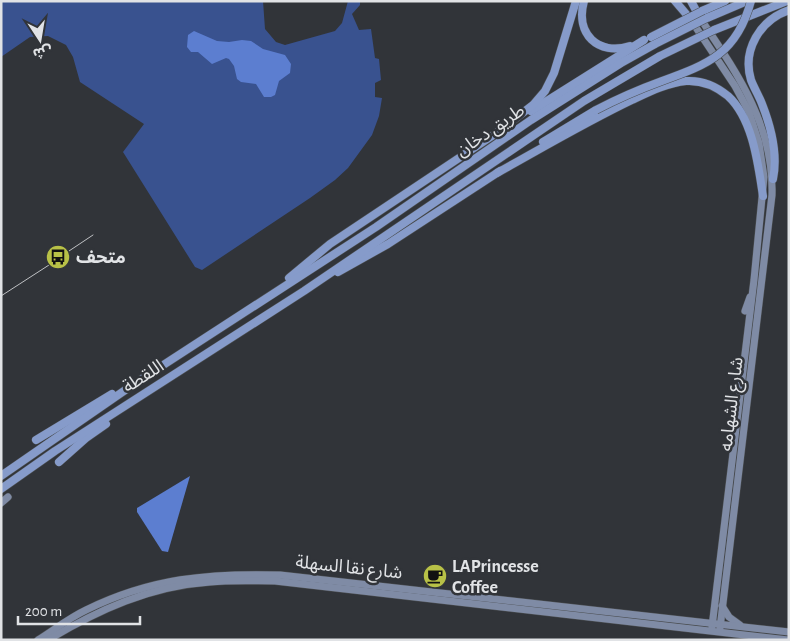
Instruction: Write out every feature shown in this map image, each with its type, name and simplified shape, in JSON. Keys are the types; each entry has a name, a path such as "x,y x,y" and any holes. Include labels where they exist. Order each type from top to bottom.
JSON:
{"main road":[{"path":"496,134 533,105 545,91 554,73 576,1"},
{"path":"584,1 583,24 589,37 598,45 608,49 618,49 647,39 703,14 725,1"},
{"path":"677,1 687,15"},
{"path":"689,1 703,14"},
{"path":"703,14 718,1"},
{"name":"طريق دخان","path":"260,301 376,227 531,120 621,63 703,14 747,1"},
{"path":"304,291 388,244 596,110 712,60 731,43 740,30 751,1"},
{"name":"طريق دخان","path":"304,291 584,101 660,56 714,30 787,1"},
{"path":"772,179 775,168 772,141 762,105 751,79 749,57 755,38 760,30 774,16 789,10"},
{"name":"شارع الشهامه","path":"703,14 754,106 764,133 772,179 772,194 738,469 714,609 716,628"},
{"name":"شارع الشهامه","path":"687,15 735,86 749,112 762,154 764,177 734,446 722,606 716,628"},
{"path":"260,301 330,244 496,134 647,39"},
{"path":"497,172 600,116 642,96 678,82 696,81 719,89 732,100 743,116 757,157 763,196"},
{"name":"اللقطة","path":"1,489 131,401 304,291"},
{"path":"745,311 752,295"},
{"name":"اللقطة","path":"1,476 134,384 260,301"},
{"path":"36,440 109,396 134,384"},
{"path":"59,462 86,438 122,412 131,401"},
{"path":"728,460 734,446"},
{"path":"738,469 742,479"},
{"path":"1,503 8,497"},
{"path":"722,506 729,522 738,510"},
{"name":"شارع نقا السهلة","path":"38,640 86,610 123,594 174,580 231,574 280,575 677,619 716,628 748,627 789,632"},
{"name":"شارع نقا السهلة","path":"48,640 88,617 134,597 173,588 226,581 275,581 716,628 788,640"},
{"path":"722,606 733,621 748,627"},
{"path":"677,619 682,617 703,618 708,616 714,609"}],"shaded area":[{"path":"1,1 263,1 265,29 276,42 285,45 335,31 342,23 348,1 360,1 360,5 352,14 359,30 371,29 375,58 379,59 381,80 375,83 375,97 382,98 379,116 372,135 348,168 335,180 202,270 195,267 123,152 144,124 80,82 73,57 66,45 48,36 30,37 1,57"},
{"path":"194,31 217,41 251,41 263,49 285,55 291,64 290,73 279,81 275,95 264,97 256,84 241,82 237,79 234,66 229,59 226,58 212,64 198,52 191,52 187,47 188,35"},
{"path":"190,476 168,552 162,551 137,512 137,508"}],"tram line":[{"path":"69,251 93,235"},
{"path":"1,296 49,265"}],"place":[{"name":"متحف","path":"58,257"},
{"name":"LAPrincesse Coffee","path":"435,576"}]}
